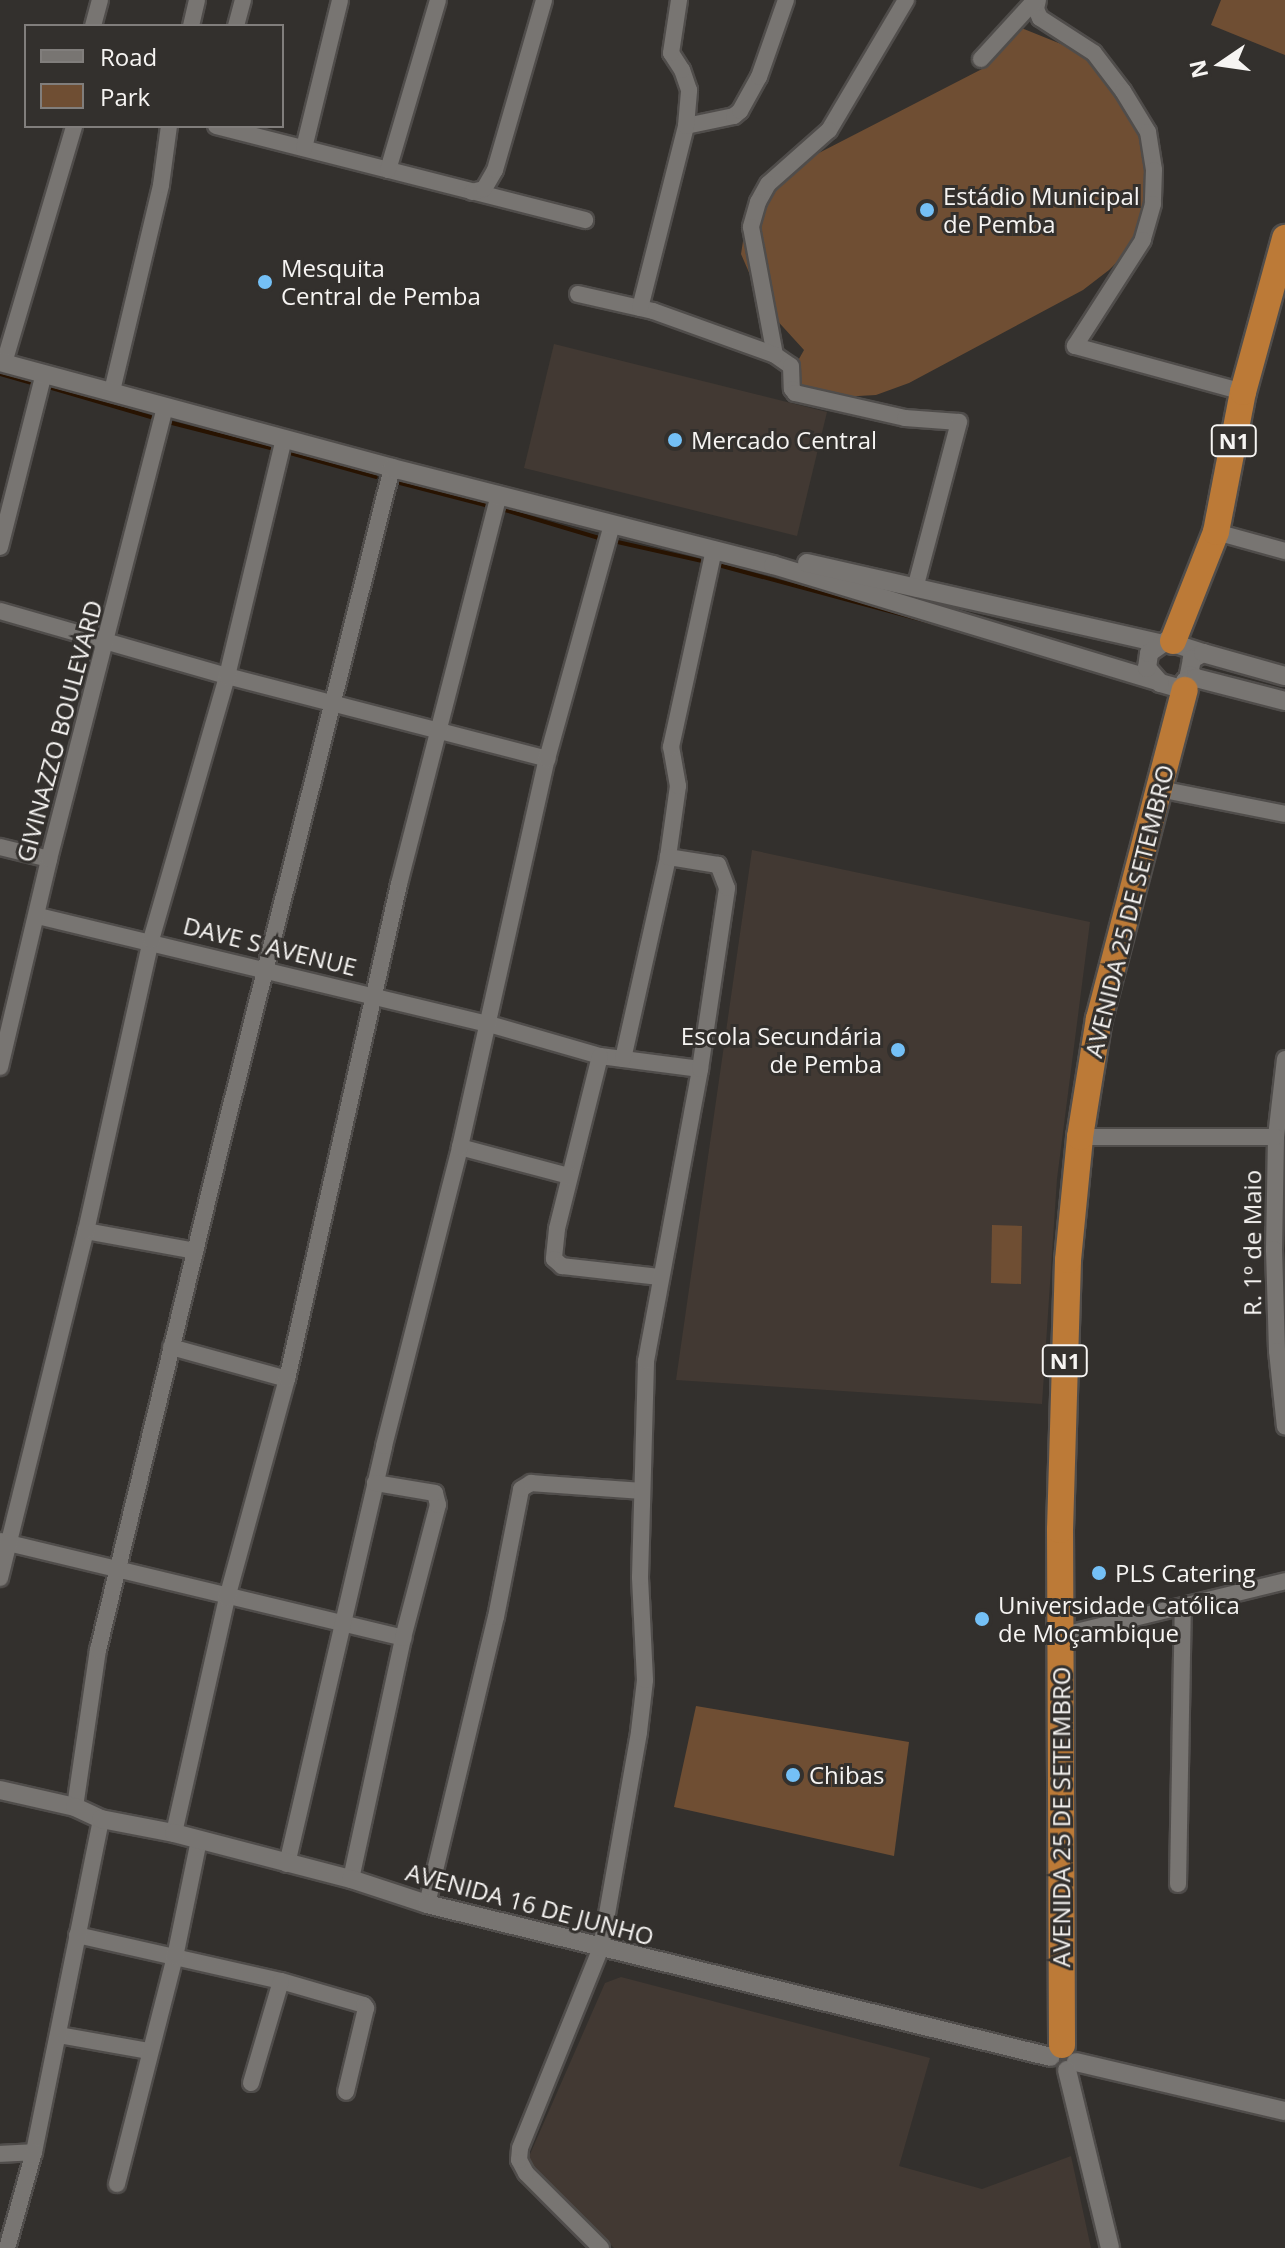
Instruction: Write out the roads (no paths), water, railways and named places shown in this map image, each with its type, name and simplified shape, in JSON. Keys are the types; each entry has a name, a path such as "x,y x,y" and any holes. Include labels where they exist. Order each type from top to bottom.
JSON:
{"highway":[{"name":"N1","path":"1166,642 1216,532 1243,392 1285,238"},
{"name":"AVENIDA 25 DE SETEMBRO","path":"1064,2059 1060,1636 1068,1275 1080,1137 1099,1019 1190,684"}],"street":[{"path":"94,24 100,0"},
{"path":"191,24 197,0"},
{"path":"237,24 243,0"},
{"path":"304,148 340,0"},
{"path":"388,170 438,0"},
{"path":"472,192 484,189 495,170 544,0"},
{"path":"640,308 667,211 686,126 689,90 682,70 671,53 679,0"},
{"path":"686,126 734,116 740,111 759,77 786,0"},
{"path":"775,355 751,227 758,202 768,184 829,130 906,0"},
{"path":"981,59 1036,0"},
{"path":"1036,0 1040,18 1094,53 1123,91 1148,132 1154,170 1153,204 1143,240 1075,346 1243,392"},
{"path":"73,128 2,362 392,468 773,565 1155,680 1285,701"},
{"path":"112,391 161,185 169,128"},
{"path":"224,128 585,220"},
{"path":"578,294 640,308 775,355 791,366 795,393 905,418 959,422 915,588"},
{"path":"0,547 44,373"},
{"name":"GIVINAZZO BOULEVARD","path":"0,1067 49,859 107,643 165,407"},
{"path":"0,1578 4,1542 86,1231 151,940 227,676 284,439"},
{"path":"75,1807 98,1650 392,468"},
{"path":"174,1833 227,1598 287,1379 372,996 499,495"},
{"path":"287,1864 375,1483 489,1024 547,759 612,525"},
{"path":"1216,532 1285,551"},
{"path":"623,1059 668,857 678,786 671,747 714,550"},
{"path":"773,565 806,563 973,603 1166,642 1285,676"},
{"path":"967,621 973,603"},
{"path":"0,611 227,676 547,759"},
{"path":"1155,680 1147,660 1166,642"},
{"path":"1190,684 1192,659 1203,653"},
{"path":"1159,789 1285,814"},
{"path":"0,847 49,859"},
{"path":"601,2248 526,2173 519,2160 525,2128 601,1948 639,1732 645,1680 640,1577 646,1361 700,1069 727,888 718,865 668,857"},
{"name":"DAVE S AVENUE","path":"38,916 151,940 265,971 489,1024 600,1056 700,1069"},
{"path":"600,1056 557,1229 555,1263 660,1277"},
{"name":"R. 1º de Maio","path":"1285,1059 1276,1137 1285,1425"},
{"path":"1080,1137 1276,1137"},
{"path":"460,1147 569,1176"},
{"path":"86,1231 195,1251"},
{"path":"171,1347 287,1379"},
{"path":"351,1879 403,1638 438,1498 428,1491 375,1483"},
{"path":"427,1904 496,1617 521,1489 531,1483 642,1491"},
{"path":"4,1542 403,1638"},
{"path":"1060,1636 1285,1581"},
{"path":"1178,1884 1183,1607"},
{"name":"AVENIDA 16 DE JUNHO","path":"0,1790 75,1807 101,1819 174,1833 351,1879 427,1904 601,1948 1285,2111"},
{"path":"7,2248 34,2152 101,1819"},
{"path":"117,2184 175,1957 199,1840"},
{"path":"77,1935 281,1981 359,2003 366,2008 346,2092"},
{"path":"251,2083 281,1981"},
{"path":"59,2035 149,2051"},
{"name":"AVENIDA 25 DE SETEMBRO","path":"1064,2059 1110,2248"},
{"path":"0,2154 34,2152"}],"waterway":[{"path":"0,374 36,384"},
{"path":"45,386 154,418"},
{"path":"172,423 274,449"},
{"path":"290,453 376,477"},
{"path":"400,483 489,506"},
{"path":"505,510 599,538"},
{"path":"613,541 706,562"},
{"path":"722,566 940,625"}],"place":[{"name":"Estádio Municipal de Pemba","path":"927,210"},
{"name":"Mesquita Central de Pemba","path":"265,282"},
{"name":"Mercado Central","path":"675,440"},
{"name":"Escola Secundária de Pemba","path":"898,1050"},
{"name":"PLS Catering","path":"1099,1573"},
{"name":"Universidade Católica de Moçambique","path":"982,1619"},
{"name":"Chibas","path":"793,1775"}]}
